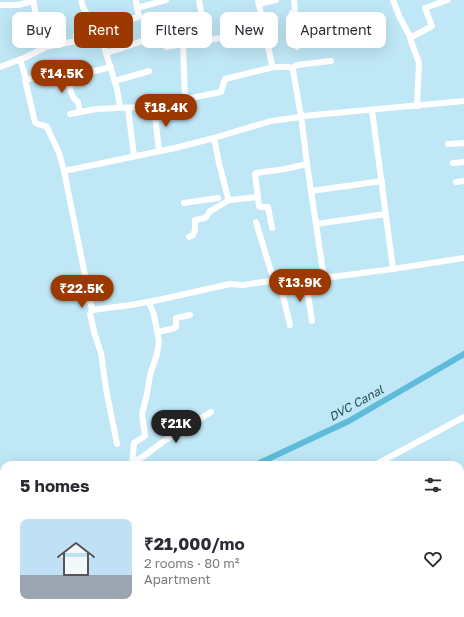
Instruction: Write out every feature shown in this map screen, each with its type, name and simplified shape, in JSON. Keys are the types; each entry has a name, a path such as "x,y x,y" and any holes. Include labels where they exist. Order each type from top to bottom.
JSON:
{"street":[{"path":"81,0 82,7 85,12"},
{"path":"133,18 139,16 136,0"},
{"path":"137,8 166,0"},
{"path":"199,0 201,12"},
{"path":"260,12 258,2 276,0"},
{"path":"293,12 295,10 294,0"},
{"path":"393,0 400,18 411,38 410,39 419,63 417,106"},
{"path":"411,38 432,26 425,8 448,0"},
{"path":"1,4 18,5 33,1 35,12"},
{"path":"0,67 46,47 74,41"},
{"path":"106,53 141,42"},
{"path":"104,48 115,81 120,108"},
{"path":"183,48 185,100"},
{"path":"268,48 272,65 274,67"},
{"path":"20,59 26,79 25,81 35,122 38,125 44,125 47,127 59,153 64,171 92,310 90,314 101,353 106,390 117,444"},
{"path":"70,114 96,109 162,106 222,92 224,80 226,79 274,67 292,68 297,65 331,61"},
{"path":"26,79 60,70 95,71 111,67"},
{"path":"292,68 301,116 306,164 324,278"},
{"path":"67,70 72,95 78,102 80,112"},
{"path":"115,81 149,71"},
{"path":"64,171 214,138 271,121 301,116 306,117 464,101"},
{"path":"154,107 159,151"},
{"path":"128,108 134,156"},
{"path":"372,110 393,269"},
{"path":"214,138 220,169 229,200"},
{"path":"448,144 464,143"},
{"path":"453,163 464,162"},
{"path":"272,228 269,208 259,207 256,174 306,164"},
{"path":"311,191 382,181"},
{"path":"456,182 464,181"},
{"path":"189,236 193,235 196,220 205,218 214,208 229,200 258,197"},
{"path":"184,203 218,198"},
{"path":"316,224 386,214"},
{"path":"256,222 273,278 272,282 275,288 324,278 464,258"},
{"path":"92,310 149,302 230,284 243,285 270,281 272,282"},
{"path":"306,282 312,321"},
{"path":"281,287 290,325"},
{"path":"132,461 134,443 145,436 142,414 159,341 154,315 149,302"},
{"path":"158,332 176,328 176,318 190,315"},
{"path":"136,461 164,441 210,412"},
{"path":"382,461 464,417"}],"waterway":[{"name":"DVC Canal","path":"264,461 349,421 464,354"}]}
